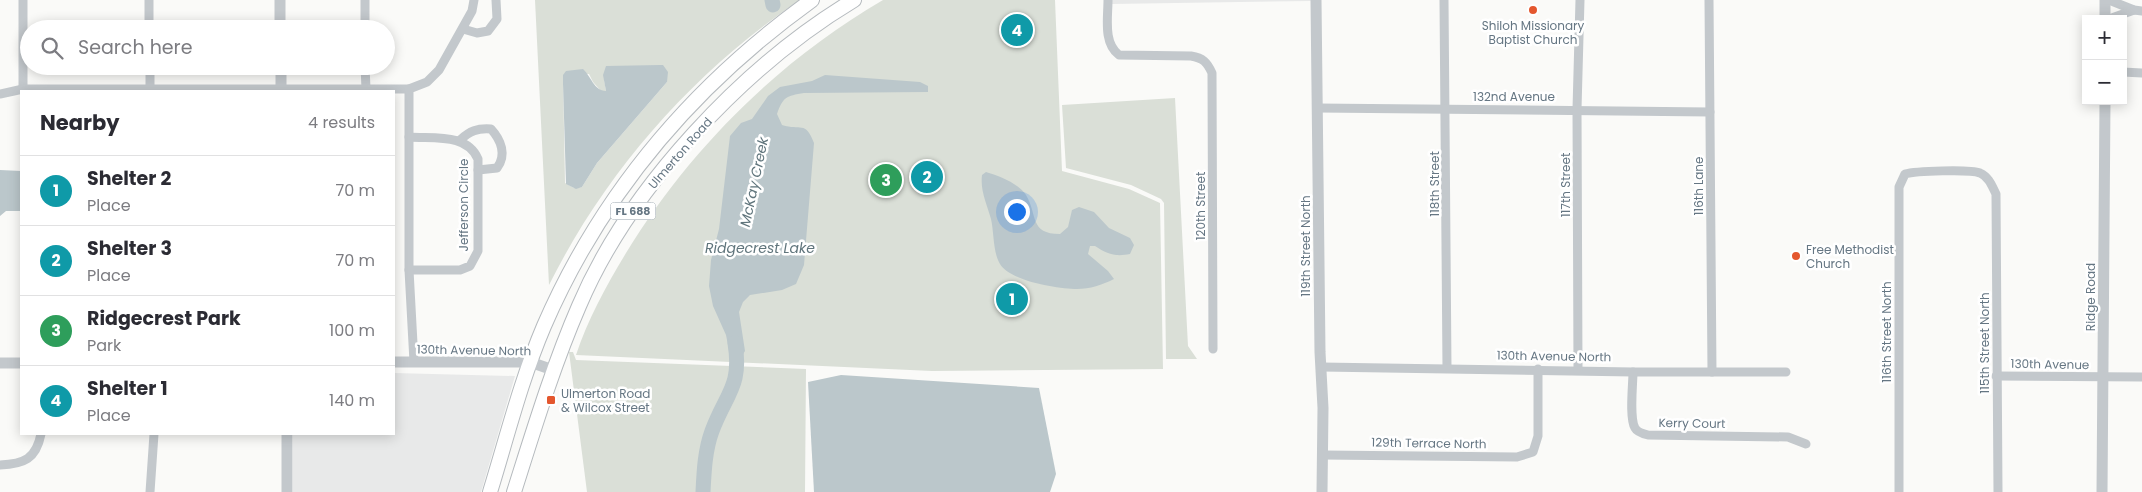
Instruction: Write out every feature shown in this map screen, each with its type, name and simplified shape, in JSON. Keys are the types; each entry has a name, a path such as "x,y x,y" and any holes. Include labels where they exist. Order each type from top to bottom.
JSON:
{"main road":[{"name":"Ulmerton Road","path":"490,492 530,362 564,284 588,241 648,153 713,81 777,25 812,0"},
{"name":"Ulmerton Road","path":"514,492 553,370 584,296 610,244 645,193 688,141 758,71 782,50 854,0"}],"street":[{"path":"23,0 23,20"},
{"path":"149,0 149,20"},
{"path":"280,0 280,20"},
{"path":"365,0 365,20"},
{"path":"309,90 409,89 428,82 439,70 463,29 472,11 474,0"},
{"path":"463,29 477,33 488,30 497,19 496,0"},
{"name":"120th Street","path":"1108,0 1109,39 1112,50 1119,55 1191,56 1201,58 1208,64 1212,73 1213,349"},
{"name":"119th Street North","path":"1316,0 1320,352 1322,367 1322,492"},
{"name":"118th Street","path":"1444,0 1447,368"},
{"name":"117th Street","path":"1578,370 1580,0"},
{"name":"116th Lane","path":"1709,0 1712,372"},
{"path":"2105,0 2107,15"},
{"path":"2109,0 2138,11"},
{"path":"2122,15 2138,11"},
{"path":"2127,72 2142,73"},
{"path":"23,75 23,89"},
{"path":"150,75 150,89"},
{"path":"281,75 281,90"},
{"path":"365,75 366,88"},
{"path":"0,94 23,89 216,90"},
{"path":"409,89 409,270 414,362"},
{"name":"Ridge Road","path":"2102,492 2104,105"},
{"name":"132nd Avenue","path":"1318,108 1578,109 1710,112"},
{"path":"460,140 470,132 481,128 491,130 501,144 502,162 498,168 478,170"},
{"name":"Jefferson Circle","path":"409,138 460,140 474,149 478,159 478,251 474,261 470,266 460,270 409,270"},
{"name":"116th Street North","path":"1899,492 1899,187 1905,174 1915,171 1979,172 1989,180 1996,194"},
{"name":"115th Street North","path":"1996,194 1998,492"},
{"name":"130th Avenue North","path":"395,362 530,362 553,370"},
{"path":"0,363 20,363"},
{"name":"130th Avenue North","path":"1322,367 1633,372 1786,372"},
{"name":"129th Terrace North","path":"1323,454 1517,457 1533,452 1538,436 1538,369"},
{"name":"Kerry Court","path":"1633,372 1634,427 1643,434 1648,436 1788,437 1806,444"},
{"name":"130th Avenue","path":"1996,376 2103,377"},
{"path":"2103,377 2142,377"},
{"path":"0,465 18,464 26,460 38,446 41,435"},
{"path":"150,492 154,435"},
{"path":"287,435 287,492"}],"shaded area":[{"path":"535,0 800,0 724,58 656,126 597,202 549,285","holes":["605,72 667,82 597,163 582,187 574,188 565,183 563,75 589,74 601,91 606,91"]},
{"path":"883,0 1055,0 1062,171 1129,189 1160,203 1163,369 932,371 576,355 598,303 626,253 678,178 707,144 772,80 807,51 844,24"},
{"path":"1112,0 1311,0 1311,1 1112,4"},
{"path":"1175,98 1188,346 1197,359 1166,359 1164,203 1161,199 1131,185 1066,168 1062,105"},
{"path":"569,352 573,352 576,360 806,369 805,492 587,492"},
{"path":"395,373 515,376 481,492 293,492 293,435 395,435"}],"water":[{"path":"663,65 668,72 667,82 597,163 582,187 576,189 566,184 563,75 566,71 583,69 598,89 606,91 603,75 606,66"},
{"name":"Ridgecrest Lake","path":"825,75 920,82 928,86 928,92 804,93 789,96 783,101 777,114 782,125 805,129 814,143 804,265 796,284 782,290 750,295 743,302 739,312 745,351 738,362 730,355 726,335 713,306 709,286 711,260 719,229 730,136 741,123 752,119 768,96 780,87 812,81"},
{"path":"0,170 20,171 20,211 6,211 0,216"},
{"path":"986,172 1008,180 1023,191 1030,202 1036,222 1043,231 1060,234 1068,227 1072,210 1079,207 1094,212 1109,228 1130,238 1134,245 1130,254 1111,254 1095,246 1090,246 1088,254 1108,271 1114,279 1100,285 1082,289 1069,289 1035,283 1005,270 996,254 991,219 983,192 982,175"},
{"path":"841,375 1039,388 1056,474 1050,492 814,492 808,382"}],"waterway":[{"name":"McKay Creek","path":"772,0 773,5"},
{"name":"McKay Creek","path":"703,492 705,461 710,438 734,380 737,358 735,343"}],"place":[{"name":"Shiloh Missionary Baptist Church","path":"1533,10"},
{"name":"Shelter 1","path":"1017,30"},
{"name":"Shelter 3","path":"927,177"},
{"name":"Ridgecrest Park","path":"886,180"},
{"name":"Free Methodist Church","path":"1796,256"},
{"name":"Shelter 2","path":"1012,299"},
{"name":"Ulmerton Road & Wilcox Street","path":"551,400"}]}
